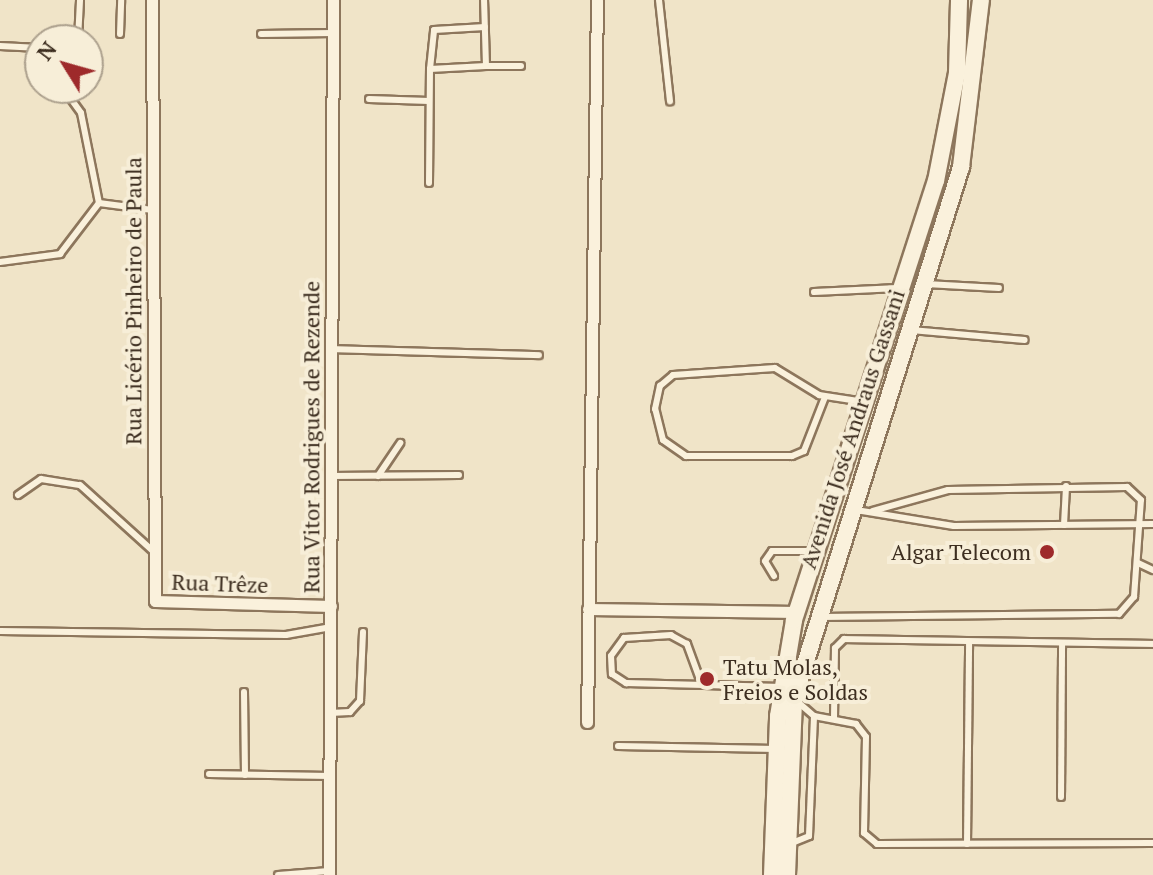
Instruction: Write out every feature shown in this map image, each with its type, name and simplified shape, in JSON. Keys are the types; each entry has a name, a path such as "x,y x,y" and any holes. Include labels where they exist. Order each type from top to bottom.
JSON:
{"main road":[{"name":"Avenida José Andraus Gassani","path":"772,875 780,842 788,693 797,612 818,551 846,500 907,318 946,135 959,0"},
{"name":"Avenida José Andraus Gassani","path":"914,285 968,139 981,0"},
{"path":"946,135 968,139"},
{"name":"Avenida José Andraus Gassani","path":"787,875 780,842 776,749 788,693 815,617 868,402 907,318"}],"street":[{"name":"Rua Licério Pinheiro de Paula","path":"152,0 155,601"},
{"name":"Rua Vitor Rodrigues de Rezende","path":"329,873 333,0"},
{"path":"587,722 597,0"},
{"name":"Rua Trêze","path":"155,601 331,606"},
{"path":"588,609 797,612"}],"lane":[{"path":"79,24 80,0"},
{"path":"120,34 121,0"},
{"path":"484,0 486,66"},
{"path":"659,0 670,101"},
{"path":"429,183 430,69 434,30 485,27"},
{"path":"261,34 333,33"},
{"path":"0,46 24,47"},
{"path":"430,69 521,66"},
{"path":"369,99 429,101"},
{"path":"0,262 60,254 99,203 81,113 75,104"},
{"path":"99,203 153,210"},
{"path":"814,292 914,285 999,288"},
{"path":"907,318 1025,340"},
{"path":"332,349 539,355"},
{"path":"825,397 804,451 792,456 686,456 663,440 655,409 660,386 673,375 775,368 825,397 868,402"},
{"path":"378,476 400,443"},
{"path":"331,476 459,475"},
{"path":"18,495 41,479 80,485 131,538 155,553"},
{"path":"1064,525 1066,486"},
{"path":"815,617 1119,614 1134,597 1142,524 1141,500 1127,487 948,490 873,511"},
{"path":"846,500 873,511 954,526 1153,524"},
{"path":"774,576 765,561 772,551 818,551"},
{"path":"1138,563 1153,570"},
{"path":"0,631 271,635 331,627"},
{"path":"330,713 350,712 360,701 363,632"},
{"path":"702,685 687,644 671,635 624,638 611,656 612,674 626,683 702,685 788,693 814,716 856,724 866,737 864,833 877,844 1153,843"},
{"path":"834,719 835,648 844,639 1153,644"},
{"path":"967,844 969,642"},
{"path":"1061,797 1062,644"},
{"path":"244,692 245,775"},
{"path":"780,842 809,836 814,716"},
{"path":"618,746 776,749"},
{"path":"209,774 330,776"},
{"path":"278,875 329,873"}],"place":[{"name":"Algar Telecom","path":"1047,552"},
{"name":"Tatu Molas, Freios e Soldas","path":"707,679"}]}
